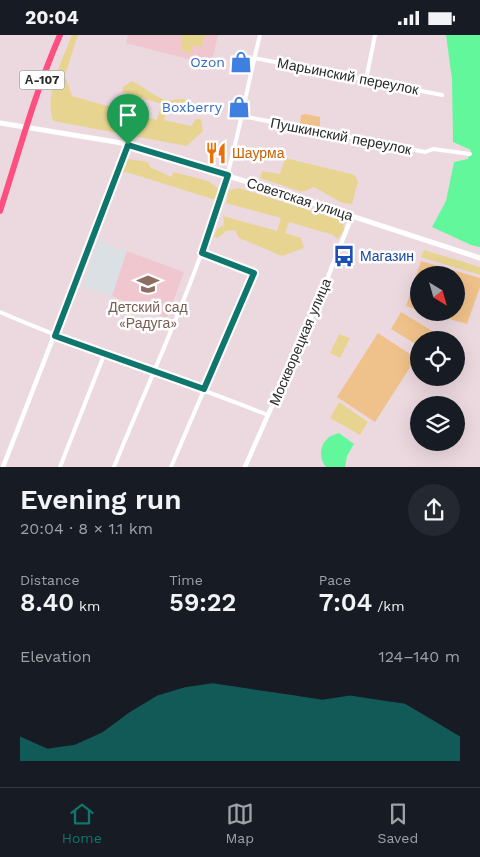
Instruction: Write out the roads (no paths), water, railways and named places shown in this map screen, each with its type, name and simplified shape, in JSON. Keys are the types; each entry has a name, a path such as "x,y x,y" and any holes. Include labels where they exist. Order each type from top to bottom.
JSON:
{"highway":[{"name":"А-107","path":"0,211 26,126 60,35"}],"main road":[{"name":"Советская улица","path":"0,123 128,145 228,175 480,258"}],"street":[{"path":"114,467 202,253 228,175 260,35"},
{"path":"366,80 375,35"},
{"name":"Марьинский переулок","path":"254,57 442,95"},
{"name":"Пушкинский переулок","path":"242,116 426,152 433,149 470,153"},
{"path":"5,465 128,145"},
{"name":"Москворецкая улица","path":"245,467 352,216"},
{"path":"171,467 254,273 202,253"},
{"path":"0,312 104,355 204,389 268,415"},
{"path":"60,467 104,355"}],"place":[{"name":"Ozon","path":"241,62"},
{"name":"Boxberry","path":"239,107"},
{"name":"Шаурма","path":"216,153"},
{"name":"Магазин","path":"344,256"},
{"name":"Детский сад «Радуга»","path":"148,284"}]}
